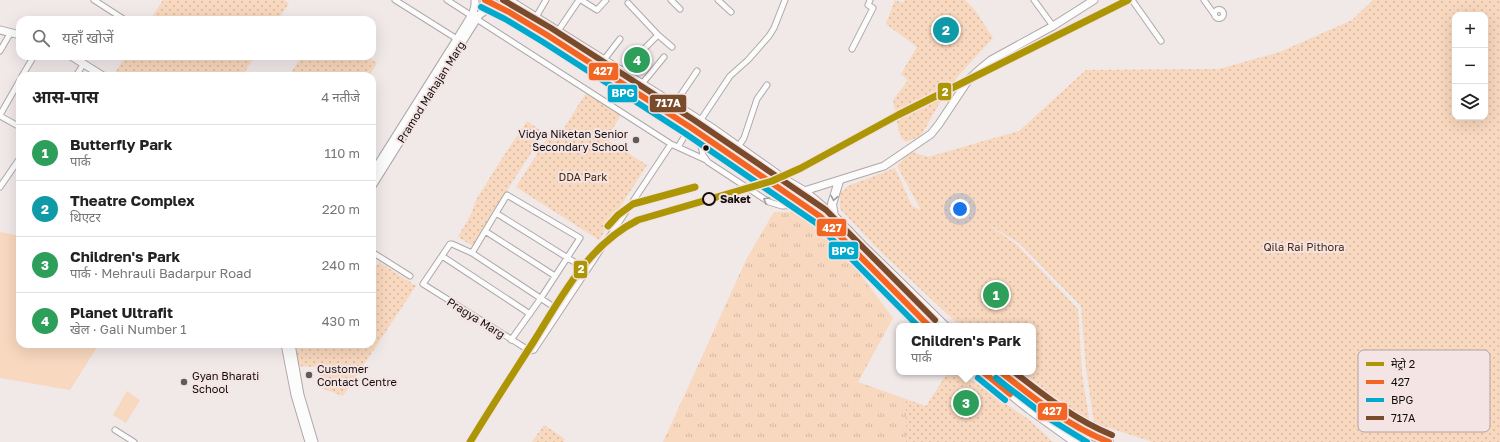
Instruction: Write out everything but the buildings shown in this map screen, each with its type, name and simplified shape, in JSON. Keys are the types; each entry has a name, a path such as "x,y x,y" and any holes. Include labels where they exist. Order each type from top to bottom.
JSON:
{"main road":[{"path":"485,0 509,12 698,132 804,204 821,217 926,323"},
{"path":"508,0 700,121 785,180 804,191 834,216 942,323"},
{"path":"834,216 832,204 839,181"},
{"path":"987,375 1029,409 1075,442"},
{"path":"1006,375 1060,417 1089,434 1109,442"}],"street":[{"path":"94,0 119,16"},
{"path":"395,0 457,39"},
{"path":"447,0 672,144 706,160 769,202 782,206 804,204"},
{"name":"Pramod Mahajan Marg","path":"376,179 474,17 475,0"},
{"path":"536,17 546,0"},
{"path":"558,31 580,0 597,10 606,0"},
{"path":"671,0 680,9"},
{"path":"718,0 732,12"},
{"path":"700,121 730,76 748,60 769,36 776,24 785,0"},
{"path":"852,49 873,8 868,5 870,0"},
{"path":"1034,0 1053,26"},
{"path":"804,191 882,168 931,134 969,78 980,69 1094,0"},
{"path":"1132,0 1161,41"},
{"path":"1204,0 1214,14"},
{"path":"628,3 658,35 672,47"},
{"name":"Pramod Mahajan Marg","path":"376,168 437,78 457,39 474,17 485,10 497,7"},
{"path":"0,30 16,34"},
{"path":"0,51 11,32"},
{"path":"614,79 658,35"},
{"path":"603,60 620,39"},
{"path":"640,84 664,57"},
{"path":"24,72 32,60"},
{"path":"78,60 98,72"},
{"path":"78,72 84,63"},
{"path":"674,105 697,71"},
{"path":"738,146 744,138 757,99 767,85"},
{"path":"16,87 0,115 16,124"},
{"path":"678,147 690,127"},
{"path":"698,132 703,155 706,160"},
{"path":"530,314 442,256 451,244 472,253 560,311 672,144"},
{"path":"0,187 16,164"},
{"path":"472,253 507,196 580,238 541,298 511,340"},
{"path":"496,213 587,270"},
{"path":"485,231 555,276"},
{"path":"376,255 410,276"},
{"name":"Pragya Marg","path":"442,256 422,284 530,352 534,350 560,311"},
{"path":"286,348 295,395 309,442"},
{"path":"292,348 300,395 314,442"},
{"path":"115,430 134,442"}],"green space":[{"path":"163,0 284,0 289,3 281,16 153,16"},
{"path":"895,0 903,3 905,0 965,0 975,10 993,38 959,75 939,104 921,136 906,142 902,139 899,132 893,100 908,80 901,74 917,47 886,24"},
{"name":"Qila Rai Pithora","path":"1373,0 1500,0 1500,442 1153,442 1094,423 1086,368 1081,306 1019,243 986,223 1017,245 1078,309 1082,374 1090,424 1051,401 1020,375 1036,375 1036,323 957,323 883,254 840,209 840,193 848,186 895,168 912,206 921,210 897,166 910,151 928,157 1019,131 1086,70 1219,69 1280,52 1352,20"},
{"path":"123,60 252,60 245,72 116,72"},
{"path":"299,60 372,60 377,63 371,72 292,72"},
{"name":"DDA Park","path":"586,93 621,115 606,139 647,165 599,240 516,187 548,137 556,141"},
{"path":"527,121 544,133 473,246 458,237 472,212 476,200"},
{"path":"774,212 801,212 846,255 893,318 858,382 906,399 906,442 663,442 747,258"},
{"path":"0,232 16,235 16,348 96,348 70,390 0,378"},
{"path":"379,262 416,286 376,346 376,266"},
{"path":"294,348 375,348 343,396 321,388 319,367 296,366"},
{"path":"946,375 964,375 1028,419 1053,442 906,442 906,399 926,406"},
{"path":"127,391 140,400 126,423 113,415"},
{"path":"544,425 565,439 563,442 532,442"}],"waterway":[{"path":"722,158 725,154"}],"metro line":[{"name":"2","path":"470,442 578,273 591,257 620,231 638,220 772,181 801,168 898,115 1128,0"},
{"name":"2","path":"608,226 618,215 633,204 695,187"}],"transit line":[{"name":"427","path":"485,0 509,12 547,35 690,127 821,217 926,323"},
{"name":"717A","path":"503,0 551,28 694,120 826,210 935,320"},
{"name":"BPG","path":"481,7 505,19 543,42 686,134 816,223 915,323"},
{"name":"427","path":"987,375 1010,394"},
{"name":"427","path":"1005,375 1052,411 1094,436 1109,442"},
{"name":"717A","path":"1018,375 1073,415 1112,435"},
{"name":"BPG","path":"978,378 1005,400"},
{"name":"BPG","path":"996,378 1048,418 1087,442"}],"place":[{"name":"Theatre Complex","path":"946,30"},
{"name":"Planet Ultrafit","path":"637,60"},
{"name":"Vidya Niketan Senior Secondary School","path":"636,140"},
{"name":"Saket","path":"709,199"},
{"name":"Butterfly Park","path":"996,295"},
{"name":"Customer Contact Centre","path":"309,375"},
{"name":"Gyan Bharati School","path":"184,382"},
{"name":"Children's Park","path":"966,403"}]}
